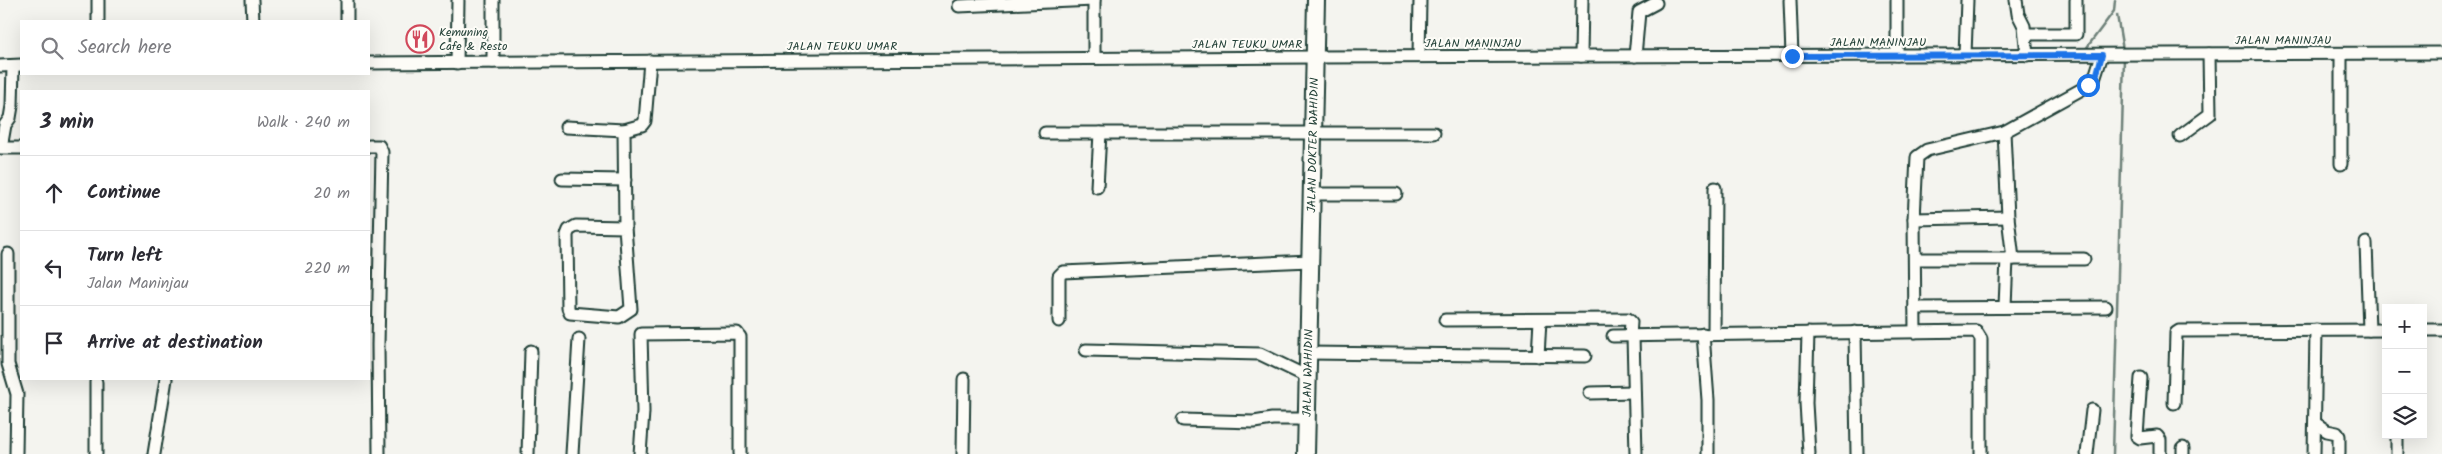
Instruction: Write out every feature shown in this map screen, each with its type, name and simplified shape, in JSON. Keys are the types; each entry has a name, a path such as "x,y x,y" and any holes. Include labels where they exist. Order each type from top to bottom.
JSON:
{"street":[{"path":"98,0 98,20"},
{"path":"252,0 252,20"},
{"path":"347,0 347,20"},
{"path":"457,63 458,0"},
{"path":"492,62 494,0"},
{"path":"959,6 1094,0 1094,58"},
{"name":"JALAN DOKTER WAHIDIN","path":"1310,291 1316,0"},
{"path":"1419,56 1420,0"},
{"path":"1581,56 1582,0"},
{"path":"1790,0 1792,56"},
{"path":"1897,0 1897,55"},
{"path":"1965,55 1966,0"},
{"path":"2016,0 2018,14 2026,34 2027,55"},
{"path":"2026,34 2076,34 2076,0"},
{"path":"1636,56 1639,12 1656,3"},
{"path":"2072,34 2072,55"},
{"path":"2180,136 2210,114 2209,54"},
{"path":"2341,54 2341,164"},
{"name":"JALAN MANINJAU","path":"1315,57 2442,54"},
{"path":"1915,332 1915,163 1919,154 2004,132 2093,83 2098,55"},
{"name":"JALAN TEUKU UMAR","path":"370,63 1315,57"},
{"path":"566,127 624,130 642,125 645,121 650,61"},
{"path":"0,66 17,66 10,118 5,125 1,148 20,148"},
{"path":"624,130 625,227 631,309 619,316 570,314 568,308 569,230 576,226 625,227"},
{"path":"2004,132 2010,259 2006,306"},
{"path":"1045,133 1434,133"},
{"path":"1097,187 1100,133"},
{"path":"370,146 379,146 382,152 378,332 379,454"},
{"path":"562,179 625,180"},
{"path":"1708,454 1709,334 1715,188"},
{"path":"1312,194 1396,194"},
{"path":"1914,219 2008,217"},
{"path":"2366,243 2369,330"},
{"path":"8,254 8,364 17,394 16,454"},
{"path":"1915,259 2084,259"},
{"path":"1059,321 1058,276 1064,272 1310,261"},
{"name":"JALAN WAHIDIN","path":"1306,454 1310,291"},
{"path":"1915,308 2006,306 2106,307"},
{"path":"1444,320 1628,319 1631,322 1632,336 1636,454"},
{"path":"1538,356 1540,320"},
{"path":"1613,336 1972,330 1980,335 1981,454"},
{"path":"2314,454 2316,330"},
{"path":"2174,403 2176,333 2178,331 2382,330"},
{"path":"2427,330 2442,330"},
{"path":"1855,332 1856,454"},
{"path":"640,454 642,412 641,334 737,333 740,337 740,454"},
{"path":"1808,333 1806,403 1809,454"},
{"path":"572,454 579,339"},
{"path":"1086,350 1260,354 1308,377"},
{"path":"528,454 531,351"},
{"path":"1308,353 1585,356"},
{"path":"2141,378 2137,436 2140,438 2157,436 2160,440 2160,454"},
{"path":"154,454 166,380"},
{"path":"963,454 964,380"},
{"path":"96,382 96,454"},
{"path":"1590,393 1634,392"},
{"path":"2087,454 2092,410"},
{"path":"1183,420 1254,422 1272,419 1307,420"},
{"path":"2315,423 2327,431 2337,433 2339,436 2339,454"},
{"path":"2397,439 2397,454"}],"waterway":[{"path":"2085,50 2114,11 2115,0"},
{"path":"2117,15 2123,50"},
{"path":"2113,454 2124,58"}],"place":[{"name":"Kemuning Cafe & Resto","path":"420,39"}],"route":[{"path":"1792,56 2102,55 2096,77 2093,83 2088,85"}]}
